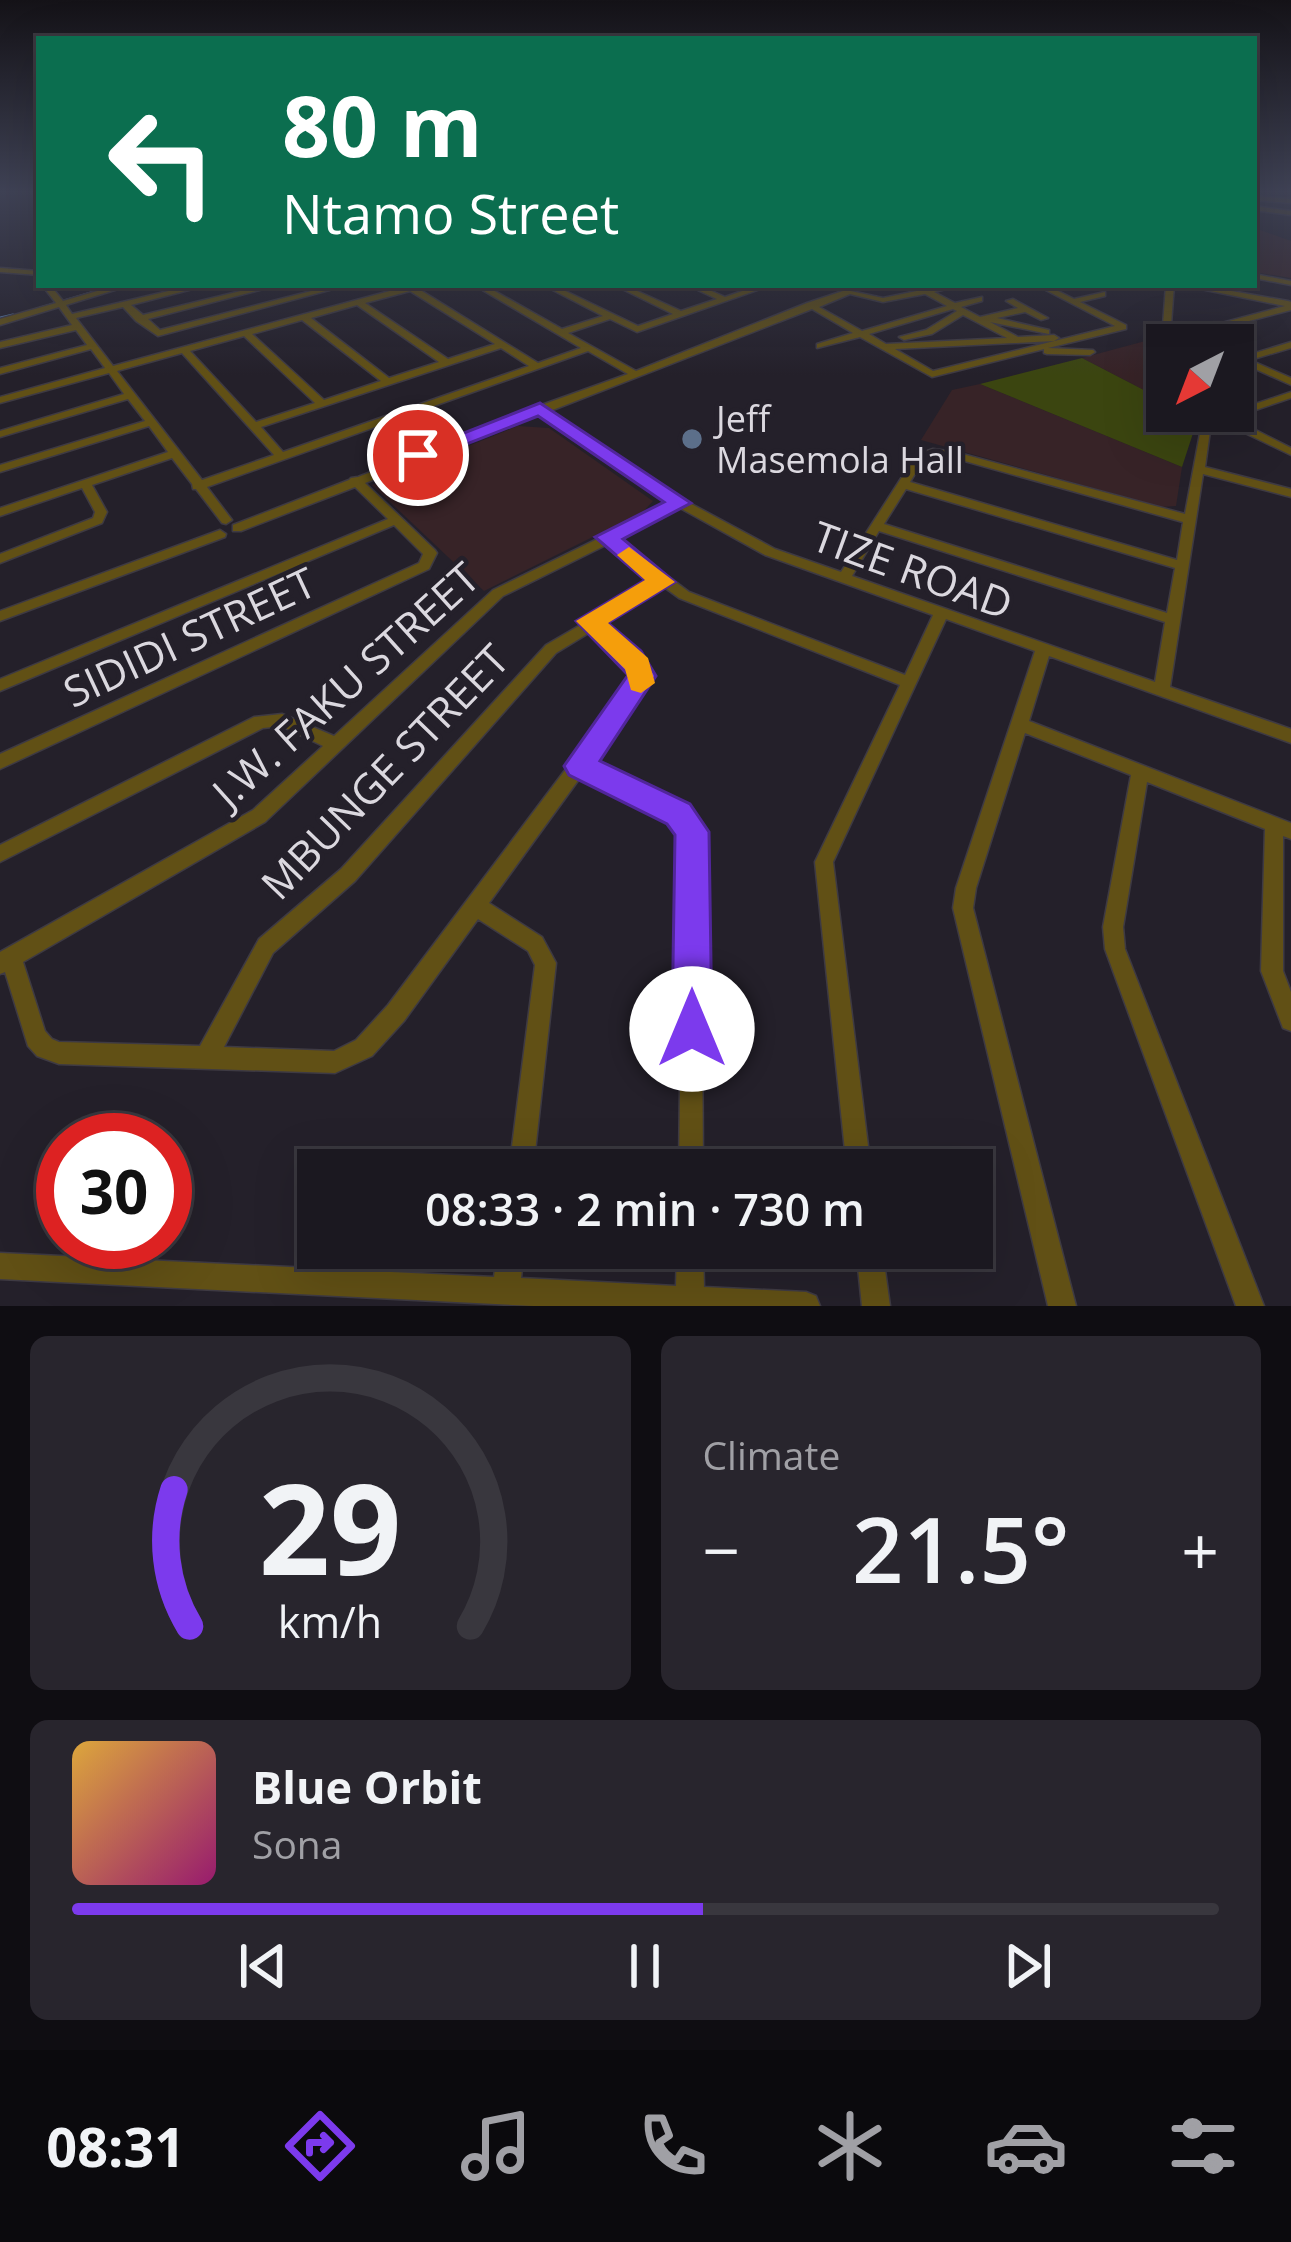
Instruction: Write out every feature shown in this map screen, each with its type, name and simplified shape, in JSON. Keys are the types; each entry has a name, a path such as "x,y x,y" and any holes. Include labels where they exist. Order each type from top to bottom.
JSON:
{"street":[{"path":"0,270 36,273"},
{"path":"1257,277 1291,283"},
{"path":"48,288 224,524"},
{"path":"0,345 69,317 122,288"},
{"path":"0,322 69,317 191,288"},
{"path":"139,319 263,288"},
{"path":"124,304 152,332 163,332 332,288"},
{"path":"0,400 409,288"},
{"path":"419,288 536,366"},
{"path":"483,288 633,373"},
{"path":"553,288 641,329 756,288"},
{"path":"624,288 682,315"},
{"path":"698,288 725,300"},
{"path":"0,616 224,524 295,503 850,288 954,309"},
{"path":"894,298 945,288"},
{"path":"815,303 930,374 963,370 1124,325 1047,288"},
{"path":"1168,324 1170,288"},
{"path":"1200,288 1291,306"},
{"path":"927,292 954,309 1001,326 1100,342"},
{"path":"1075,301 1102,294"},
{"path":"820,346 984,298"},
{"path":"358,302 447,363"},
{"path":"1226,324 1291,306"},
{"path":"880,345 1017,308 1044,318"},
{"path":"963,370 1017,308"},
{"path":"930,331 954,309"},
{"path":"304,317 388,382"},
{"path":"562,332 608,317"},
{"path":"946,342 982,320"},
{"path":"914,322 946,342"},
{"path":"1001,326 1036,350 1090,352"},
{"path":"246,333 322,404"},
{"path":"880,345 1076,338"},
{"path":"254,426 501,345"},
{"path":"0,370 93,346"},
{"path":"1254,354 1291,346"},
{"path":"196,486 589,348"},
{"path":"184,350 281,456"},
{"path":"1254,366 1291,382"},
{"path":"1254,408 1291,395"},
{"path":"0,434 129,396"},
{"name":"TIZE ROAD","path":"540,409 680,503 745,540 1043,651 1291,736"},
{"path":"0,470 149,423"},
{"path":"1161,692 1205,432"},
{"path":"1251,432 1291,452"},
{"path":"843,579 922,455 943,452 1191,520"},
{"path":"0,512 172,454"},
{"path":"1199,469 1291,493"},
{"path":"0,686 396,520 355,480"},
{"path":"0,559 98,520 101,512 86,484"},
{"path":"903,484 1183,566"},
{"name":"J.W. FAKU STREET","path":"6,961 240,830 489,599 680,503"},
{"name":"SIDIDI STREET","path":"0,762 408,575 430,557 396,520"},
{"path":"877,526 1174,620"},
{"path":"607,537 662,582 701,602 908,682"},
{"name":"MBUNGE STREET","path":"207,1057 266,946 348,874 551,649 590,621 662,582"},
{"path":"857,1149 824,862 941,614"},
{"path":"6,961 30,1025 44,1048 59,1053 334,1062 355,1055 396,1013 642,676 632,658 590,621"},
{"path":"1043,651 963,908 1062,1306"},
{"path":"0,854 260,722 282,721 335,744"},
{"path":"1020,724 1282,828 1272,971 1291,1021"},
{"path":"580,766 679,814 692,832 691,1149"},
{"path":"1140,772 1113,927 1114,949 1250,1306"},
{"path":"474,905 535,944 546,963 524,1149"},
{"path":"0,1266 806,1306"},
{"path":"506,1291 509,1269"},
{"path":"690,1269 690,1299"},
{"path":"872,1269 876,1306"}],"shaded area":[{"path":"1257,253 1291,253 1291,278 1257,272"},
{"path":"1146,341 1146,391 1082,358"},
{"path":"980,384 1182,467 1176,506 1161,507 921,440 952,390"},
{"path":"518,426 549,428 653,501 643,512 484,591 372,485"}],"green space":[{"path":"1082,358 1146,391 1146,432 1193,432 1182,467 980,384"}],"waterway":[{"path":"34,310 108,288"},
{"path":"0,318 13,315"}],"slow traffic":[{"path":"629,555 662,582 590,621 638,665 641,683"}],"place":[{"name":"Jeff Masemola Hall","path":"692,439"}],"route":[{"path":"418,455 540,409 680,503 607,537 662,582 590,621 632,658 642,676 580,766 688,822 694,844 692,1029"}]}
